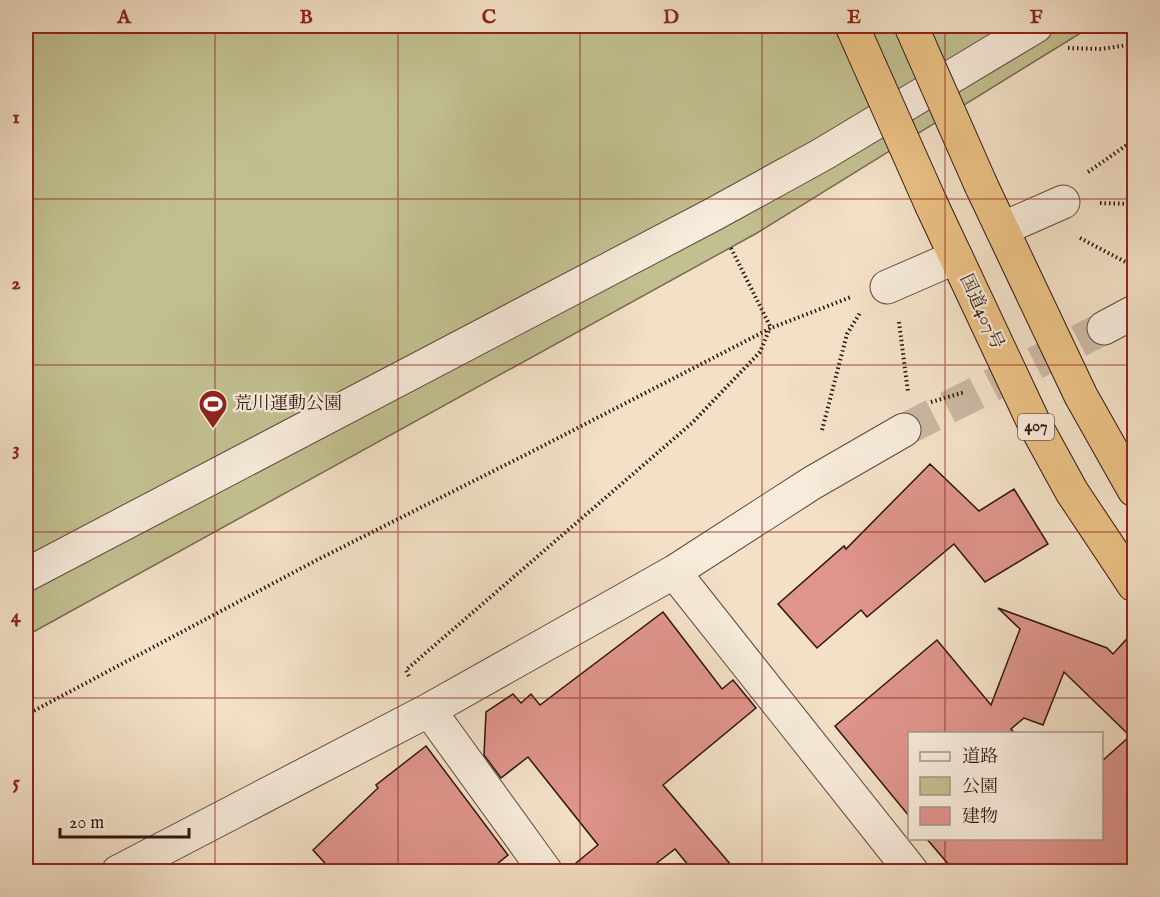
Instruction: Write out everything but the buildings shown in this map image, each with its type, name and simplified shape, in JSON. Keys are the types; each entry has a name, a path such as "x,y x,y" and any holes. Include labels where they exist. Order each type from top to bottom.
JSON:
{"highway":[{"name":"国道407号","path":"852,26 932,206 1033,421 1072,492 1134,585"},
{"path":"911,26 981,185 1080,396 1134,490"}],"street":[{"path":"26,575 714,214 823,154 1023,29"},
{"path":"1002,229 1063,202"},
{"path":"886,287 956,257"},
{"path":"1104,328 1134,312"},
{"path":"118,872 429,710 674,572 813,483 912,411"},
{"path":"674,572 912,872"},
{"path":"429,710 546,872"}],"path":[{"path":"1023,29 1026,46 1101,49 1134,44"},
{"path":"1063,202 1090,170 1134,140"},
{"path":"1072,234 1133,266"},
{"path":"734,254 771,328"},
{"path":"26,716 315,561 771,328 850,297 886,287 899,323 912,411 965,392"},
{"path":"411,680 406,670 692,423 760,352 771,328"},
{"path":"821,433 847,334"}],"green space":[{"name":"荒川運動公園","path":"26,26 1092,26 757,233 26,636"}],"tunnel":[{"path":"904,430 1104,328"}],"place":[{"name":"荒川運動公園","path":"213,430"}]}
